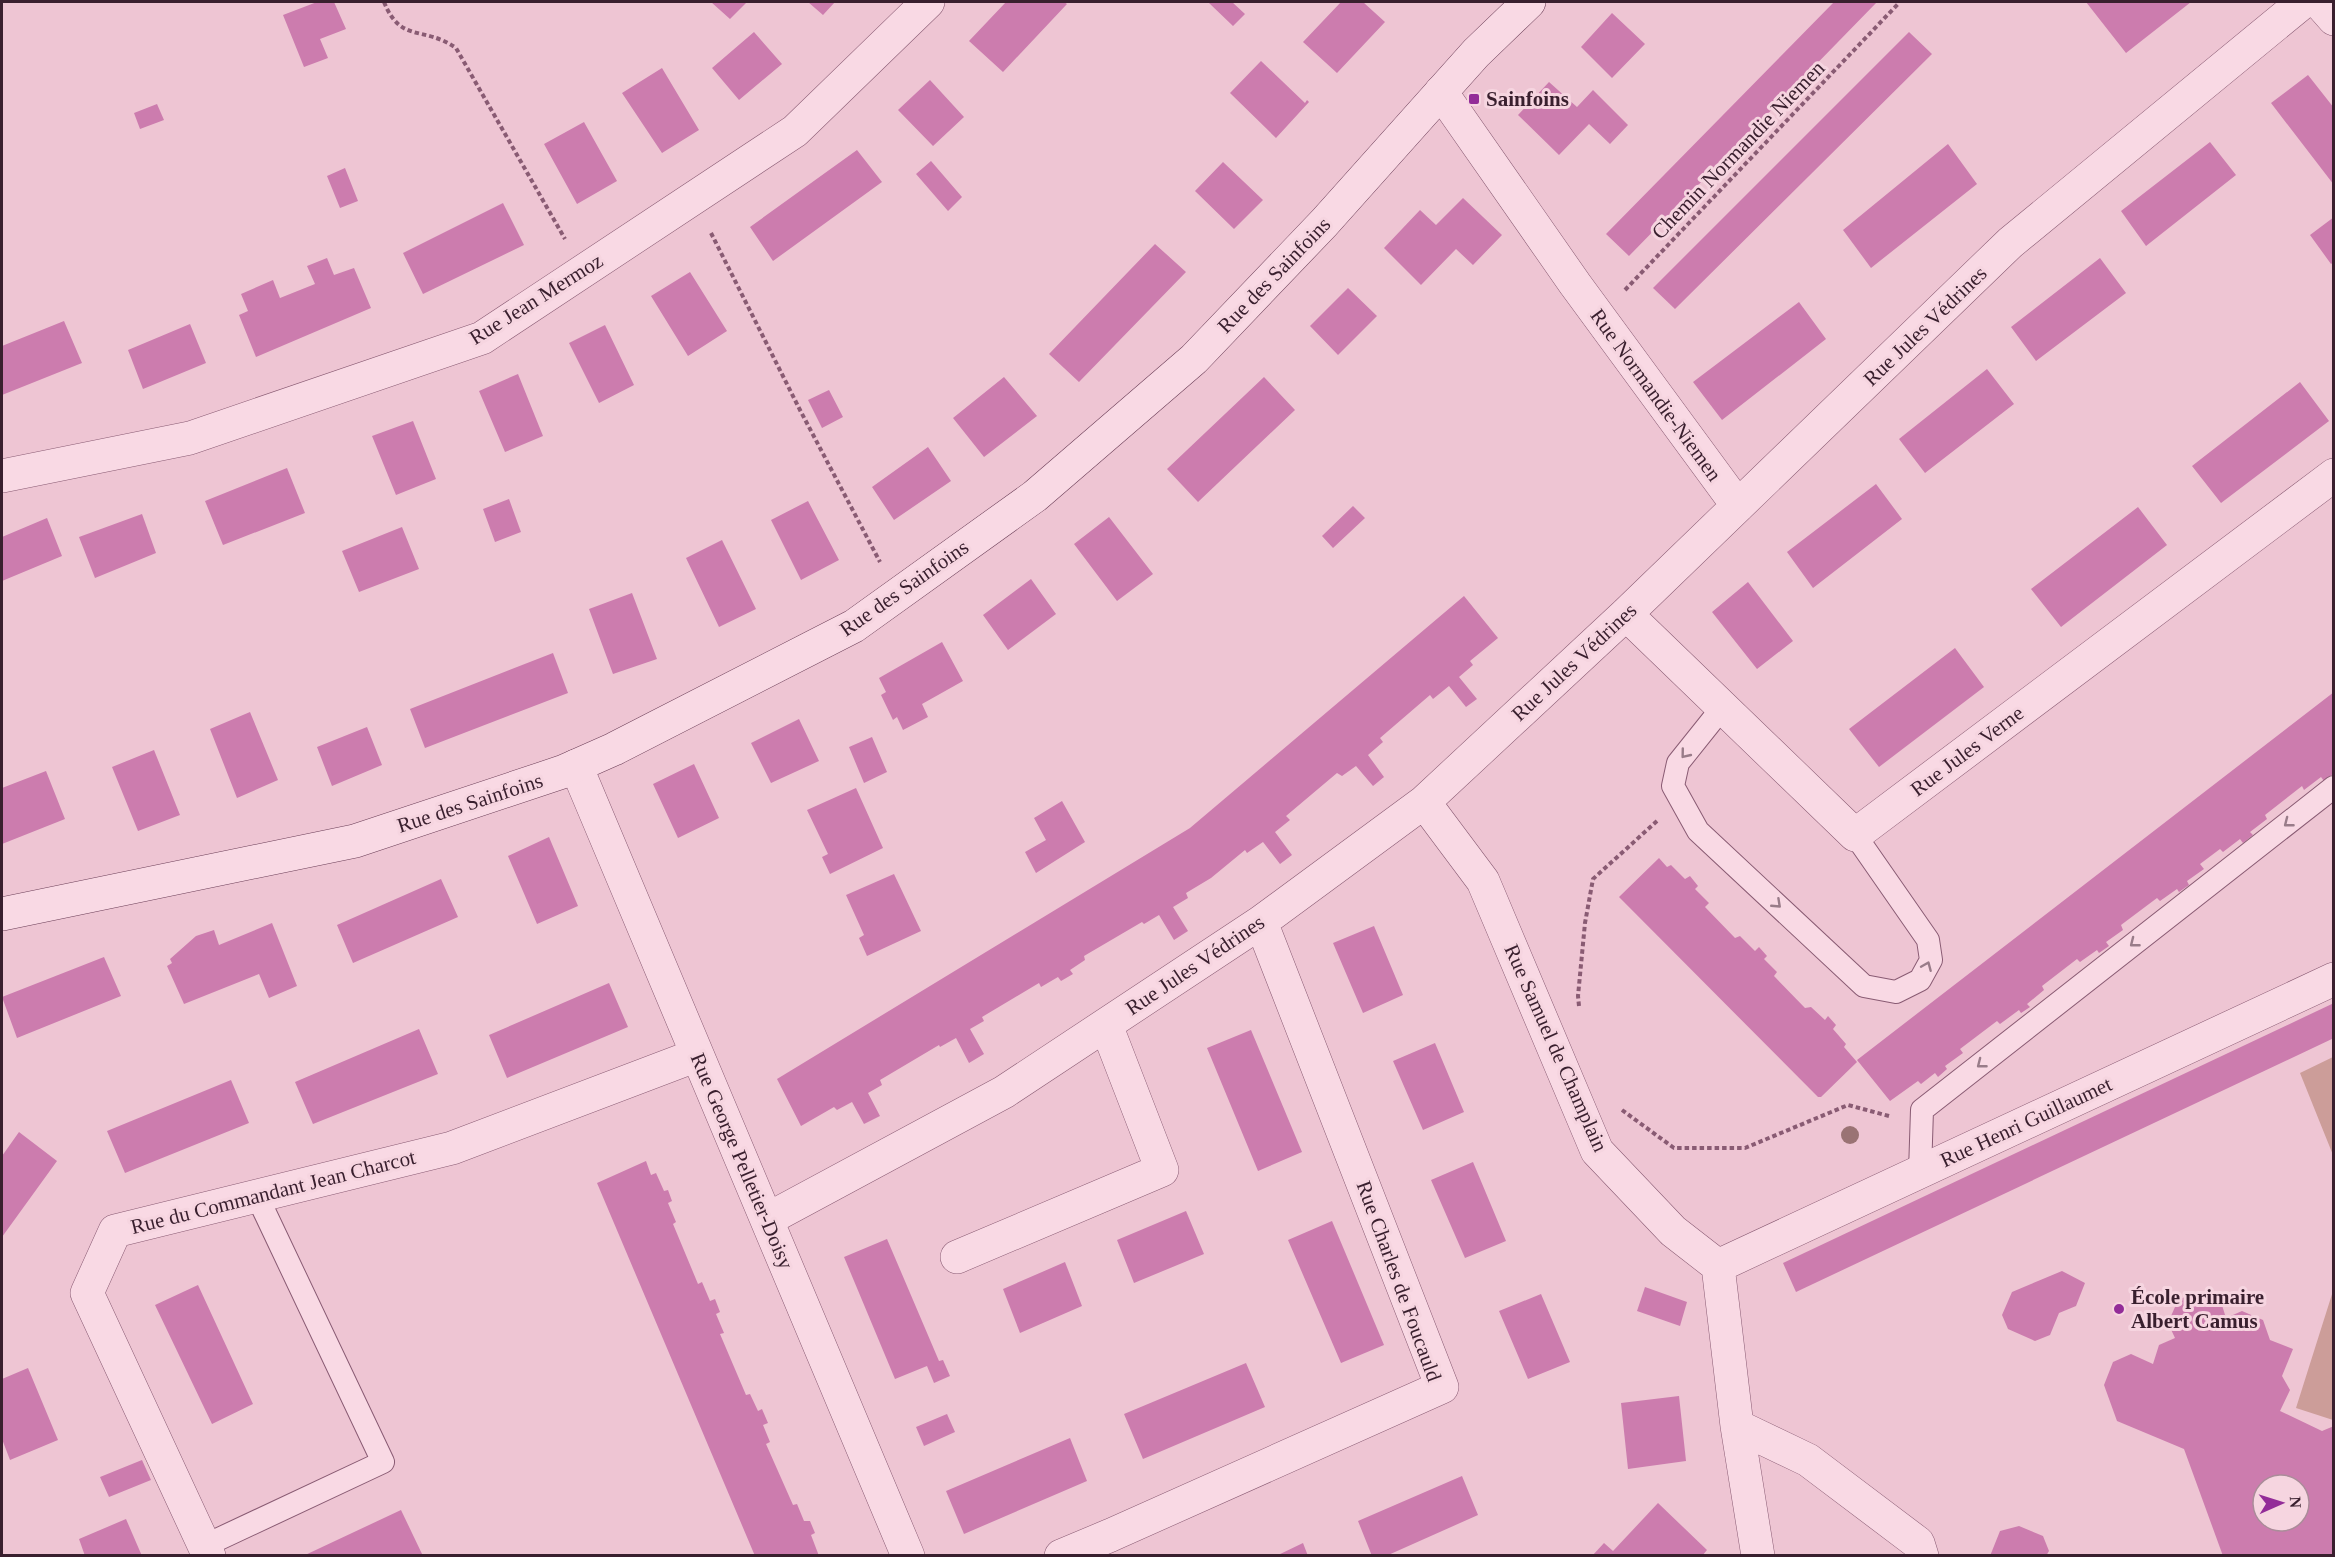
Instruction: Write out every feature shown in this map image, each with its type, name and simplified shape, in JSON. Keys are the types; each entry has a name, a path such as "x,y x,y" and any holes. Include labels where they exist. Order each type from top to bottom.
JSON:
{"street":[{"name":"Rue Jean Mermoz","path":"2,476 190,438 482,338 795,131 928,2"},
{"name":"Rue des Sainfoins","path":"2,914 355,841 576,766 854,626 1035,496 1194,358 1324,223 1476,53 1529,2"},
{"name":"Rue Jules Védrines","path":"768,1220 1004,1092 1261,922 1424,802 1626,614 2010,243 2302,2"},
{"path":"2319,2 2334,19"},
{"name":"Rue Normandie-Niemen","path":"1442,92 1575,284 1738,506"},
{"name":"Rue Jules Verne","path":"1855,835 2331,481"},
{"path":"1626,614 1855,835"},
{"name":"Rue George Pelletier-Doisy","path":"576,766 909,1556"},
{"name":"Rue Samuel de Champlain","path":"1424,802 1484,881 1597,1151 1673,1231 1718,1266"},
{"name":"Rue Charles de Foucauld","path":"1061,1556 1112,1545 1442,1387 1261,922"},
{"name":"Rue Henri Guillaumet","path":"1718,1266 2334,978"},
{"path":"957,1257 1162,1170 1106,1025"},
{"name":"Rue du Commandant Jean Charcot","path":"207,1551 87,1293 115,1231 452,1148 697,1055"},
{"path":"1718,1266 1737,1426 1758,1556"},
{"path":"1737,1426 1808,1460 1918,1543 1922,1556"}],"lane":[{"path":"1722,708 1678,763 1673,786 1698,831 1864,986 1896,992 1920,980 1931,960 1928,940 1855,835"},
{"path":"1920,1172 1922,1110 2334,787"},
{"path":"207,1551 383,1462 257,1196"}],"path":[{"path":"384,2 390,18 404,30 442,39 456,48 584,270"},
{"name":"Chemin Normandie Niemen","path":"1599,317 1898,4"},
{"path":"694,198 800,410 897,595"},
{"path":"1581,1017 1578,996 1585,923 1593,879 1680,800"},
{"path":"1614,1103 1674,1148 1745,1148 1848,1106 1922,1124"}],"shaded area":[{"path":"2333,1057 2333,1155 2300,1073"},
{"path":"2333,1291 2334,1420 2296,1408"}],"building":[{"path":"317,2 334,2 346,29 320,39 328,58 304,67 283,15"},
{"path":"711,2 747,2 730,19"},
{"path":"808,2 835,2 823,15"},
{"path":"1006,2 1064,2 1067,4 1003,72 969,41"},
{"path":"1232,2 1245,14 1233,26 1209,3"},
{"path":"1341,2 1363,2 1385,22 1337,73 1303,42"},
{"path":"1834,2 1877,2 1629,256 1606,234"},
{"path":"2086,2 2191,2 2126,53"},
{"path":"1612,13 1645,44 1612,78 1581,47"},
{"path":"754,32 782,64 739,100 712,68"},
{"path":"1909,32 1932,54 1675,309 1653,288"},
{"path":"1261,61 1305,103 1307,100 1309,102 1276,138 1230,93"},
{"path":"662,68 699,130 662,153 622,93"},
{"path":"2308,75 2334,108 2334,185 2271,103"},
{"path":"930,80 964,117 933,146 898,110"},
{"path":"1549,82 1577,107 1593,90 1628,125 1610,144 1589,124 1559,155 1518,115"},
{"path":"157,104 164,120 140,129 134,113"},
{"path":"584,122 617,181 577,204 544,144"},
{"path":"2210,142 2236,175 2146,246 2121,211"},
{"path":"1948,144 1977,184 1871,268 1843,230"},
{"path":"857,150 882,182 773,261 750,227"},
{"path":"931,161 962,197 948,211 916,174"},
{"path":"1223,162 1263,200 1234,229 1195,191"},
{"path":"345,168 358,201 340,208 327,176"},
{"path":"1463,198 1502,235 1473,265 1456,249 1421,285 1384,248 1420,210 1436,225"},
{"path":"503,203 524,245 423,294 403,253"},
{"path":"2334,217 2334,262 2331,264 2310,235"},
{"path":"1155,244 1186,272 1079,382 1049,354"},
{"path":"327,258 334,275 354,268 371,308 256,357 239,315 248,311 241,294 273,280 280,298 315,284 307,266"},
{"path":"2100,258 2126,293 2036,361 2011,327"},
{"path":"690,272 727,331 688,356 651,296"},
{"path":"1348,288 1377,316 1338,355 1310,326"},
{"path":"1799,302 1826,339 1722,420 1693,382"},
{"path":"64,321 82,363 2,395 2,346"},
{"path":"190,324 206,363 143,389 128,350"},
{"path":"605,325 634,385 599,403 569,343"},
{"path":"1987,369 2014,404 1925,473 1899,439"},
{"path":"518,374 543,436 505,452 479,391"},
{"path":"1004,377 1037,416 984,457 953,418"},
{"path":"1264,377 1295,410 1198,502 1167,469"},
{"path":"2300,382 2329,421 2221,503 2192,466"},
{"path":"829,390 843,417 822,428 808,400"},
{"path":"413,421 436,479 396,495 372,436"},
{"path":"928,447 951,481 894,520 872,487"},
{"path":"287,468 305,513 223,545 205,501"},
{"path":"1876,484 1902,519 1813,588 1787,552"},
{"path":"509,499 521,532 495,542 483,509"},
{"path":"808,501 839,560 801,580 771,520"},
{"path":"1353,506 1365,518 1333,548 1322,536"},
{"path":"2138,507 2167,545 2061,627 2031,589"},
{"path":"142,514 156,553 95,578 79,537"},
{"path":"1109,517 1153,574 1117,601 1074,544"},
{"path":"47,518 62,556 2,581 2,537"},
{"path":"402,527 419,569 359,592 342,551"},
{"path":"722,540 756,609 719,627 686,558"},
{"path":"1031,579 1056,614 1008,650 983,615"},
{"path":"1748,582 1793,641 1757,669 1712,612"},
{"path":"632,593 657,659 613,674 589,609"},
{"path":"1464,596 1498,638 1470,661 1473,665 1459,677 1477,699 1466,707 1449,686 1433,699 1430,695 1380,738 1383,742 1368,755 1384,777 1373,786 1356,766 1342,776 1337,773 1286,816 1290,820 1275,832 1292,855 1280,864 1263,842 1247,853 1245,850 1211,878 1186,893 1188,898 1173,907 1188,931 1174,940 1159,915 1144,924 1142,922 1084,956 1085,960 1070,970 1073,974 1061,981 1058,977 1041,987 1039,983 982,1017 984,1021 970,1029 984,1054 969,1063 956,1038 940,1047 939,1045 880,1080 882,1085 868,1093 880,1116 864,1124 852,1102 837,1110 834,1107 801,1126 777,1079 1190,828"},
{"path":"942,642 963,681 922,704 928,717 903,730 897,717 893,720 881,695 886,692 879,678"},
{"path":"1955,648 1984,687 1879,767 1849,729"},
{"path":"553,653 568,693 425,748 410,709"},
{"path":"2334,692 2334,773 2324,781 2321,777 2304,790 2302,786 2265,815 2267,819 2250,832 2253,835 2243,843 2240,839 2223,852 2220,849 2200,864 2204,869 2187,881 2189,885 2179,892 2177,889 2160,901 2157,898 2121,925 2123,930 2106,942 2109,946 2099,953 2097,950 2080,962 2077,959 2042,986 2044,990 2027,1004 2030,1007 2021,1013 2019,1010 2000,1024 1997,1021 1960,1049 1963,1053 1945,1066 1947,1069 1938,1077 1935,1073 1921,1084 1918,1081 1890,1101 1857,1060"},
{"path":"250,712 278,780 237,798 210,729"},
{"path":"799,719 819,761 771,783 751,743"},
{"path":"367,727 382,765 332,786 317,747"},
{"path":"872,737 887,772 864,783 849,747"},
{"path":"154,750 180,815 138,831 112,767"},
{"path":"694,764 719,818 678,838 653,784"},
{"path":"46,771 65,819 2,844 2,788"},
{"path":"856,788 883,848 830,874 822,857 828,854 807,810"},
{"path":"1062,801 1085,842 1036,873 1025,852 1046,840 1034,818"},
{"path":"549,837 578,906 537,924 508,856"},
{"path":"1659,858 1667,867 1671,865 1685,879 1690,876 1698,886 1695,889 1709,903 1705,907 1735,938 1740,936 1755,951 1759,947 1767,956 1764,959 1777,972 1774,976 1805,1008 1811,1007 1825,1020 1828,1016 1836,1025 1833,1029 1857,1062 1821,1097 1818,1097 1619,897"},
{"path":"894,874 921,931 867,956 859,938 864,935 846,895"},
{"path":"441,879 458,917 353,963 337,925"},
{"path":"272,923 297,986 269,998 259,974 184,1004 167,966 172,963 170,959 196,936 214,930 219,945"},
{"path":"1374,926 1403,995 1363,1013 1333,943"},
{"path":"104,957 121,996 17,1038 2,997"},
{"path":"609,983 628,1027 507,1078 489,1035"},
{"path":"2334,1003 2334,1038 1796,1292 1783,1263"},
{"path":"419,1029 438,1074 313,1124 295,1082"},
{"path":"1251,1030 1302,1152 1258,1171 1207,1048"},
{"path":"1435,1043 1464,1112 1423,1130 1393,1061"},
{"path":"231,1080 249,1123 125,1173 107,1131"},
{"path":"19,1132 57,1161 2,1237 2,1156"},
{"path":"646,1161 651,1175 656,1173 664,1191 668,1190 672,1201 668,1203 676,1222 673,1224 698,1284 702,1282 710,1301 715,1299 720,1312 716,1314 724,1333 720,1334 746,1395 750,1394 758,1411 762,1409 768,1423 763,1425 770,1442 766,1444 793,1505 797,1504 804,1521 810,1521 815,1533 811,1535 819,1556 755,1556 597,1183"},
{"path":"1473,1162 1506,1241 1465,1258 1431,1180"},
{"path":"1186,1211 1204,1254 1134,1283 1117,1240"},
{"path":"1332,1221 1384,1345 1341,1363 1288,1240"},
{"path":"887,1239 939,1361 943,1360 950,1376 934,1383 927,1366 895,1379 844,1257"},
{"path":"1065,1262 1082,1306 1020,1333 1003,1289"},
{"path":"2062,1271 2085,1283 2076,1306 2059,1313 2050,1335 2035,1341 2008,1329 2002,1315 2012,1292"},
{"path":"198,1285 253,1404 212,1424 155,1305"},
{"path":"1645,1287 1687,1302 1680,1326 1637,1311"},
{"path":"2197,1292 2221,1302 2226,1318 2242,1311 2263,1320 2270,1340 2293,1349 2282,1376 2290,1390 2280,1411 2322,1431 2334,1426 2334,1556 2223,1556 2184,1449 2117,1421 2104,1385 2113,1362 2131,1354 2153,1364 2159,1345 2175,1338 2168,1323 2178,1300"},
{"path":"1541,1294 1570,1362 1528,1379 1499,1311"},
{"path":"1246,1363 1265,1407 1143,1459 1124,1414"},
{"path":"28,1368 58,1440 10,1460 2,1439 2,1379"},
{"path":"1679,1396 1686,1461 1628,1469 1621,1403"},
{"path":"947,1414 955,1432 924,1446 916,1427"},
{"path":"1070,1438 1087,1481 964,1534 946,1491"},
{"path":"142,1460 151,1480 109,1497 100,1477"},
{"path":"1462,1476 1478,1515 1386,1556 1372,1556 1358,1521"},
{"path":"1658,1503 1707,1550 1702,1556 1592,1556 1604,1543 1613,1551"},
{"path":"401,1510 423,1556 303,1556"},
{"path":"126,1519 142,1556 85,1556 79,1539"},
{"path":"2019,1526 2043,1536 2049,1551 2046,1556 1990,1556 2000,1531"},
{"path":"1303,1543 1308,1556 1276,1556"}],"place":[{"name":"Sainfoins","path":"1474,99"},
{"name":"École primaire Albert Camus","path":"2119,1309"}]}
